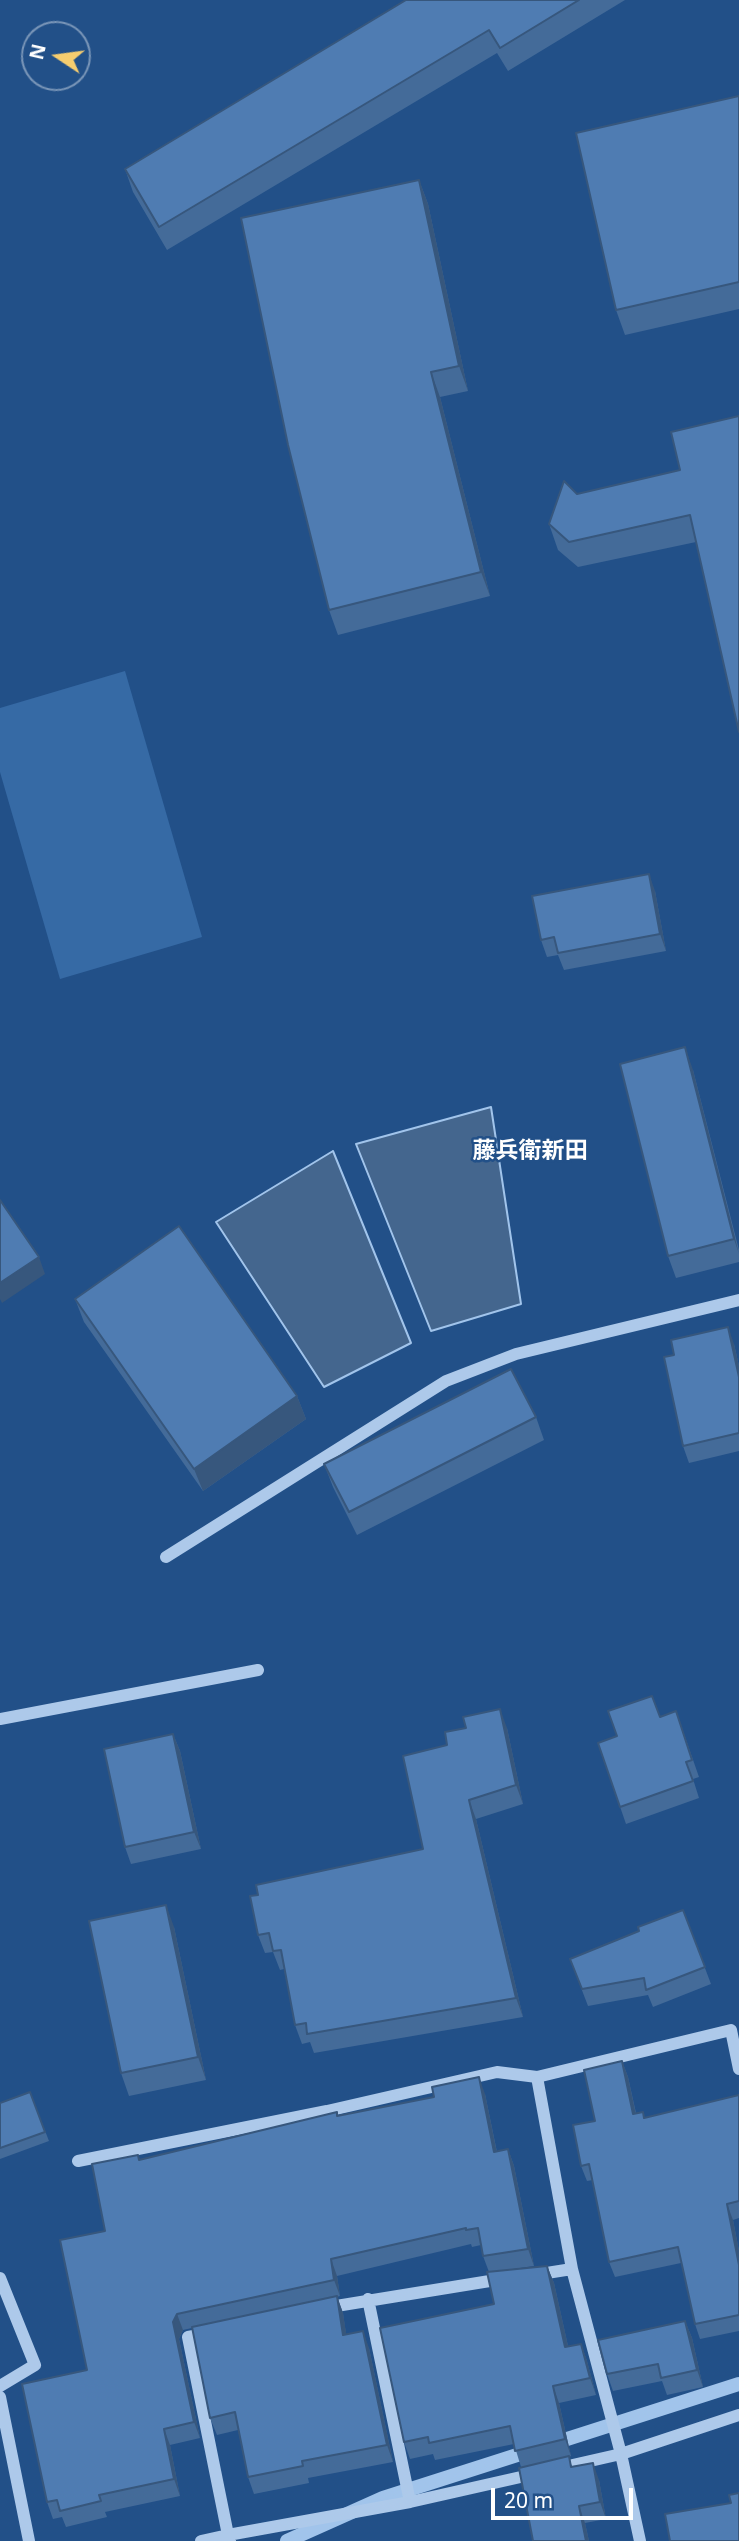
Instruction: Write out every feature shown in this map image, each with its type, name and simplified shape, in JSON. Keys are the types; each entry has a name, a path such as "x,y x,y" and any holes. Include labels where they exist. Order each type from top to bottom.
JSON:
{"street":[{"path":"166,1557 446,1381 516,1354 739,1300"},
{"path":"0,1719 258,1670"},
{"path":"78,2161 327,2111 498,2072 537,2077 735,2029 739,2069"},
{"path":"537,2077 572,2269 621,2454 640,2541"},
{"path":"316,2310 368,2299 572,2269"},
{"path":"0,2278 36,2365 0,2386"},
{"path":"368,2299 410,2502"},
{"path":"226,2329 188,2337 229,2538"},
{"path":"0,2397 29,2541"},
{"path":"201,2541 229,2538 410,2502 621,2454 739,2415"}],"shaded area":[{"path":"125,671 202,937 60,979 0,772 0,708"},
{"path":"491,1107 521,1304 431,1331 356,1144"},
{"path":"333,1151 411,1343 324,1387 216,1222"}],"building":[{"path":"406,0 579,0 500,48 489,30 159,227 125,169"},
{"path":"739,96 739,282 616,310 576,133"},
{"path":"419,180 459,366 431,372 481,572 329,610 288,445 241,218"},
{"path":"739,416 739,732 690,515 569,542 549,524 564,481 577,494 680,470 671,432"},
{"path":"649,874 660,934 558,953 554,937 541,940 532,896"},
{"path":"685,1047 734,1239 668,1256 620,1064"},
{"path":"0,1200 39,1257 0,1283"},
{"path":"179,1226 297,1396 194,1469 75,1299"},
{"path":"728,1327 739,1377 739,1433 683,1446 664,1357 674,1355 671,1340"},
{"path":"511,1369 536,1417 349,1512 324,1464"},
{"path":"652,1696 660,1717 676,1711 692,1760 686,1762 693,1781 620,1807 598,1743 617,1736 608,1711"},
{"path":"500,1709 516,1785 469,1800 516,1998 307,2034 306,2023 295,2025 281,1950 273,1951 269,1933 258,1935 250,1896 258,1895 256,1885 423,1849 403,1756 447,1745 445,1732 466,1728 463,1717"},
{"path":"173,1734 194,1832 125,1847 104,1749"},
{"path":"166,1905 198,2057 121,2073 89,1921"},
{"path":"683,1910 705,1967 646,1990 644,1978 582,1989 570,1959 639,1931 638,1927"},
{"path":"622,2061 633,2114 643,2112 644,2118 739,2095 739,2201 727,2204 739,2265 739,2315 695,2324 678,2247 609,2262 589,2164 581,2166 573,2125 595,2121 584,2070"},
{"path":"479,2077 494,2152 508,2149 528,2249 483,2256 478,2228 466,2228 331,2259 334,2280 177,2314 173,2322 194,2422 164,2429 174,2479 99,2495 101,2501 60,2511 57,2500 47,2502 22,2384 87,2370 60,2240 105,2231 92,2164 138,2155 139,2160 337,2112 337,2116 434,2097 432,2087"},
{"path":"30,2092 45,2132 0,2148 0,2103"},
{"path":"547,2266 565,2347 581,2344 590,2378 553,2386 565,2439 515,2451 510,2426 429,2443 428,2437 404,2442 380,2328 494,2304 487,2272"},
{"path":"337,2296 343,2335 363,2331 387,2445 302,2461 303,2466 248,2477 235,2412 210,2418 192,2327"},
{"path":"685,2321 697,2370 661,2378 658,2364 607,2374 598,2340"},
{"path":"569,2456 571,2467 593,2463 600,2502 579,2506 586,2541 533,2541 519,2468"},
{"path":"739,2493 739,2541 670,2541 665,2514 731,2503 729,2495"}],"waterway":[{"path":"287,2541 383,2498 739,2384"}],"district":[{"name":"藤兵衛新田","path":"530,1151"}]}
